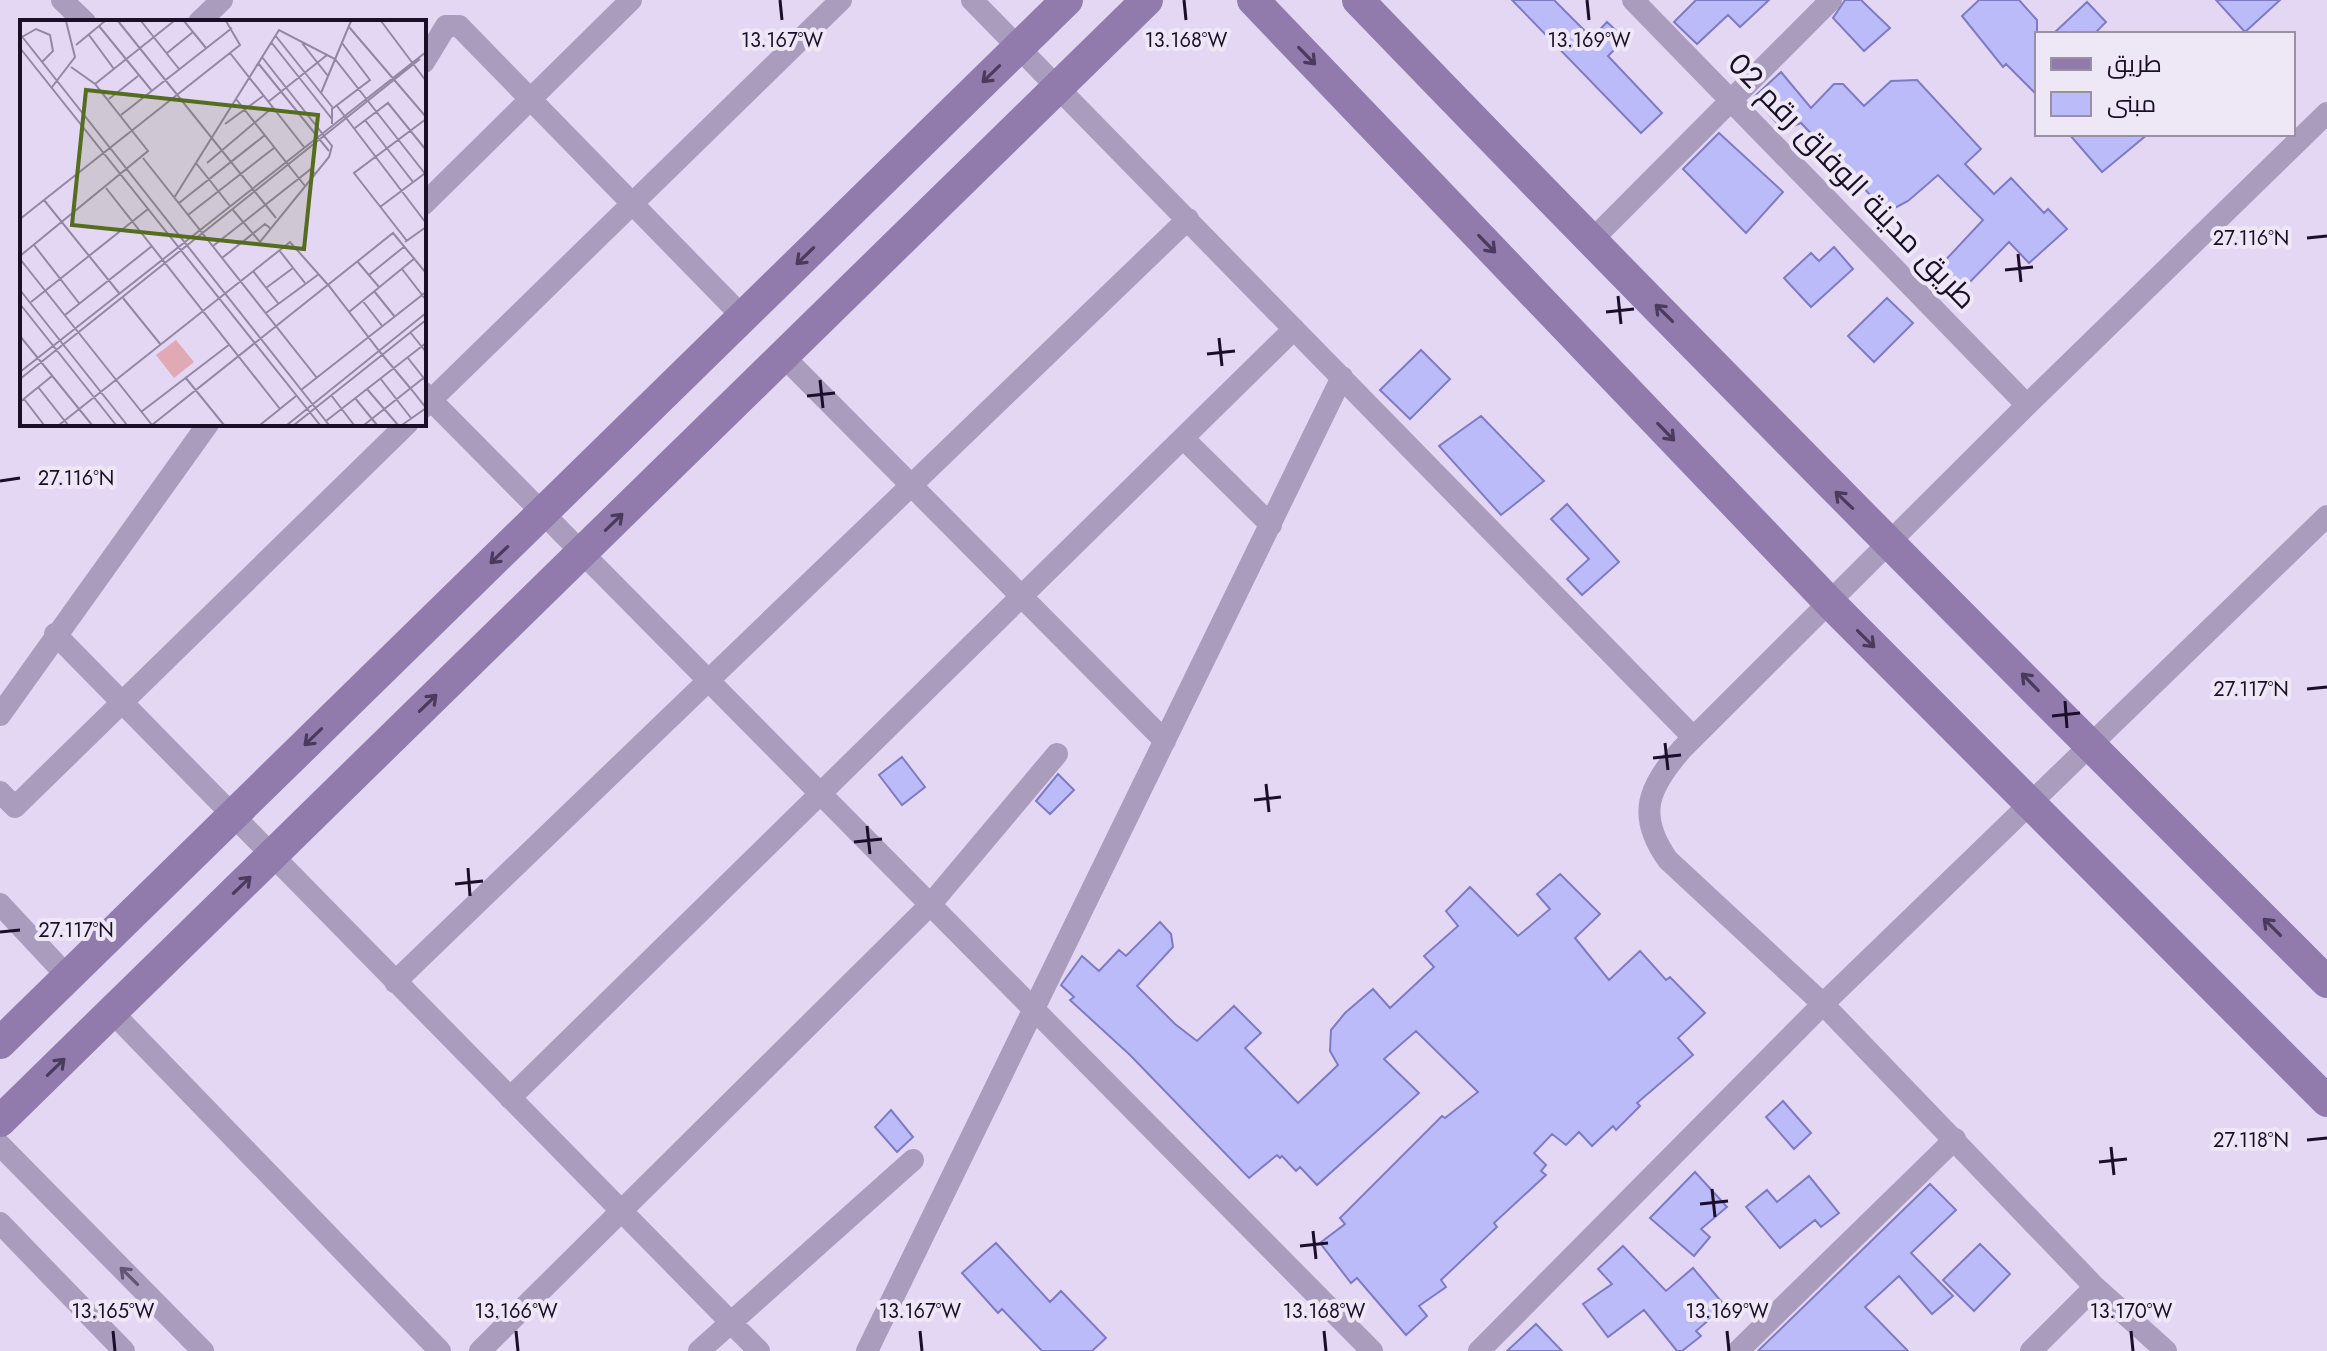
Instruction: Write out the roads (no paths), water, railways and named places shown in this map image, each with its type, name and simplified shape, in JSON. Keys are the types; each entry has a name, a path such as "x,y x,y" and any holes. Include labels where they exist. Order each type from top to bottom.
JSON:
{"main road":[{"path":"0,1043 1067,0"},
{"path":"0,1121 1147,0"},
{"path":"1253,0 1830,603 2327,1101"},
{"path":"1358,0 1890,544 2327,982"}],"street":[{"path":"62,0 83,20"},
{"path":"201,20 222,0"},
{"path":"426,202 631,0"},
{"path":"841,0 426,400 582,552 1372,1351"},
{"path":"972,0 1693,737"},
{"name":"طريق مدينة الوفاق رقم 02","path":"1633,0 2027,405"},
{"path":"1592,240 1730,98 1831,0"},
{"path":"426,58 440,31 446,26 459,26 743,317"},
{"path":"2166,1351 2095,1287 1823,1004 1668,860 1655,842 1648,813 1652,792 1665,768 1693,737 2327,113"},
{"path":"395,982 1188,219"},
{"path":"510,1098 1294,329"},
{"path":"783,356 1165,741"},
{"path":"867,1351 1342,377"},
{"path":"0,715 207,426"},
{"path":"0,792 15,807 405,426"},
{"path":"1183,438 1271,525"},
{"path":"1479,1351 1823,1004 2031,806 2327,516"},
{"path":"55,634 759,1351"},
{"path":"480,1351 930,905 1057,754"},
{"path":"0,904 68,977"},
{"path":"112,1012 440,1351"},
{"path":"1738,1351 1955,1139"},
{"path":"0,1145 203,1351"},
{"path":"699,1351 729,1321 913,1160"},
{"path":"0,1223 124,1351"},
{"path":"2031,1351 2095,1287"}]}
